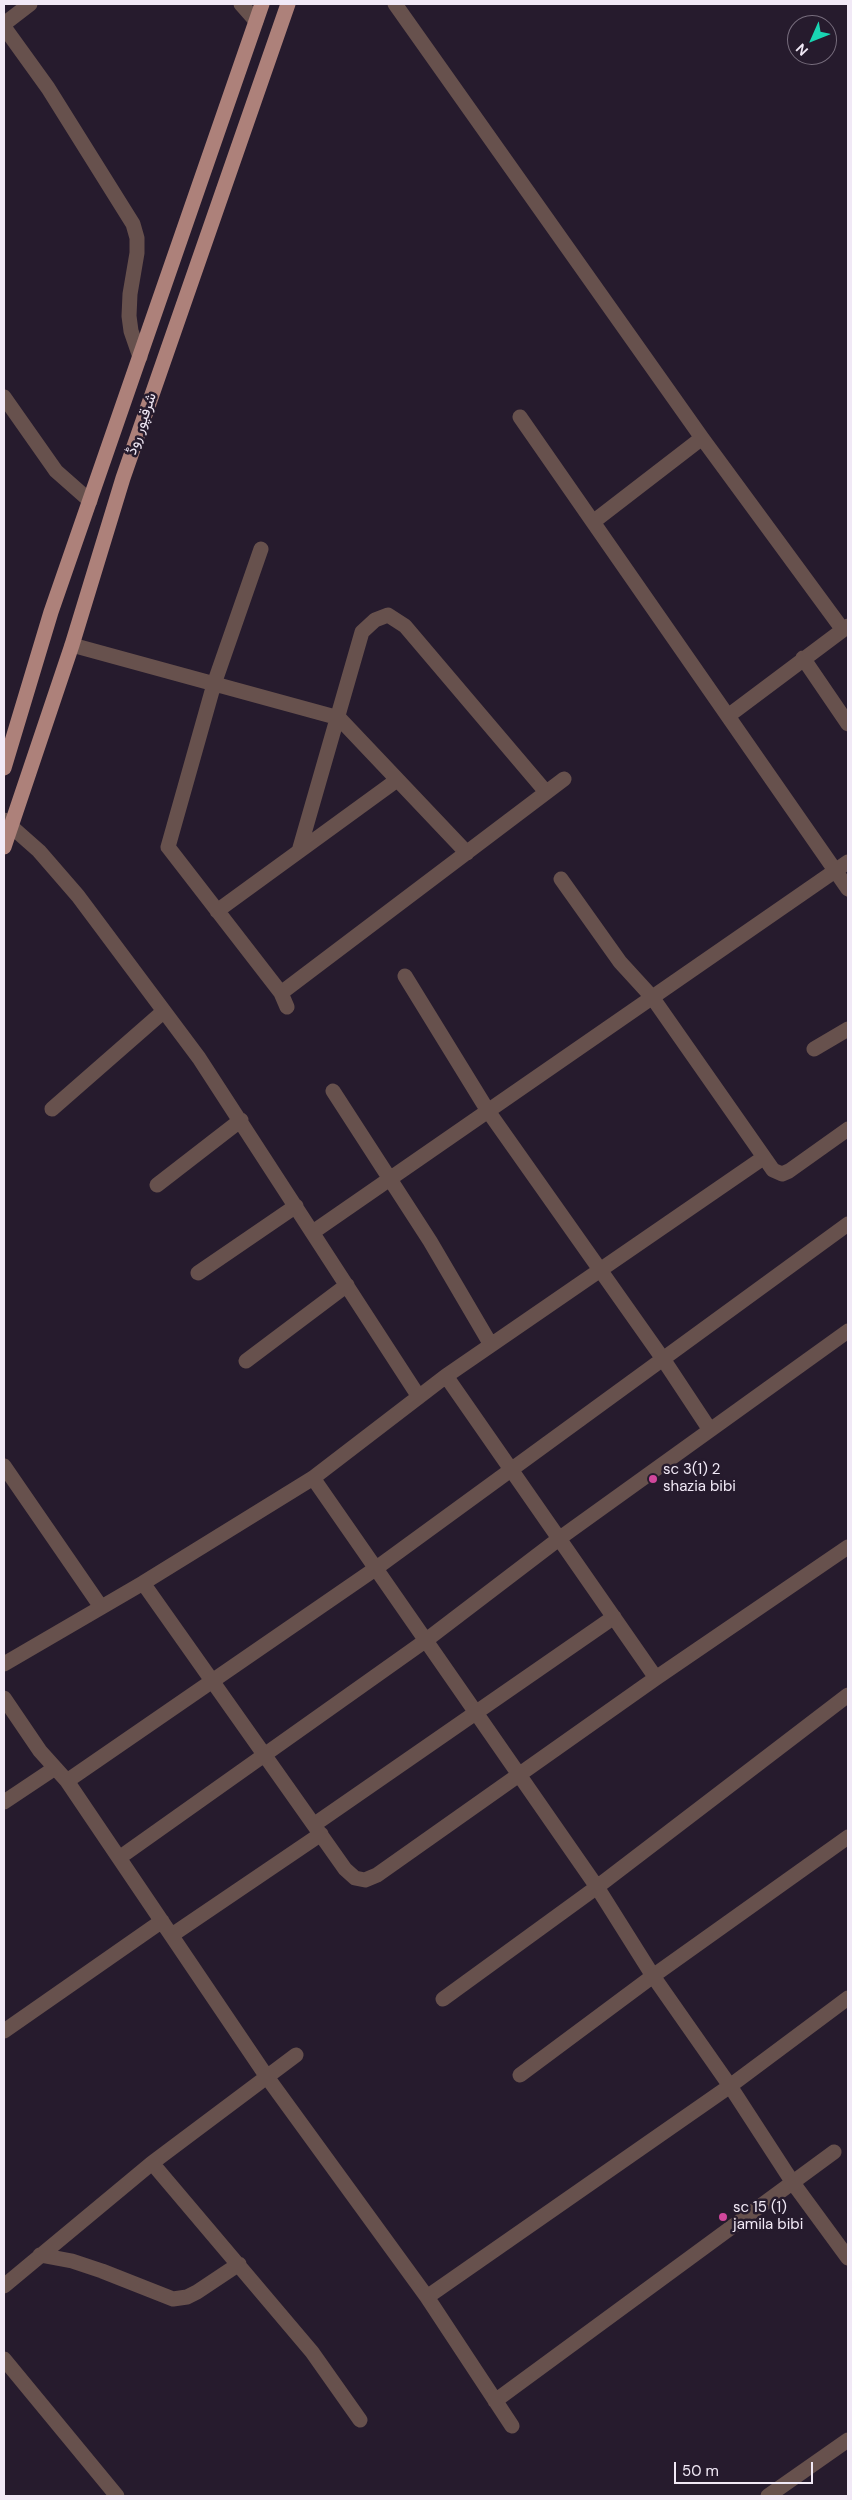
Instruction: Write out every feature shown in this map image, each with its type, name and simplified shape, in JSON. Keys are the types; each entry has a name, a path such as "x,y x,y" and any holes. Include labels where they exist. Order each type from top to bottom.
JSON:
{"main road":[{"name":"شرقپور روڈ","path":"4,768 51,612 262,4"},
{"name":"شرقپور روڈ","path":"4,847 7,823 72,645 123,478 288,4"}],"street":[{"path":"4,24 30,4"},
{"path":"241,4 256,21"},
{"path":"395,4 702,438 846,628 802,658 728,716"},
{"path":"4,28 48,88 133,224 137,238 137,254 130,294 129,316 131,332 140,357"},
{"path":"4,397 56,471 90,501"},
{"path":"520,417 728,716 842,867 848,889"},
{"path":"593,522 702,438"},
{"path":"262,549 214,684 168,847 284,1000 467,853 564,779"},
{"path":"299,851 339,718 362,632 375,620 388,615 405,626 546,792"},
{"path":"72,645 339,718 467,853"},
{"path":"802,658 848,724"},
{"path":"217,911 397,780"},
{"path":"7,823 39,851 78,896 164,1011 241,1120 419,1397"},
{"path":"313,1232 842,867"},
{"path":"561,878 620,962 652,997 763,1158 774,1170 785,1174 848,1129"},
{"path":"405,976 488,1111 663,1359 710,1430"},
{"path":"52,1108 164,1011"},
{"path":"814,1048 845,1035"},
{"path":"333,1091 430,1241 491,1345"},
{"path":"158,1185 241,1120"},
{"path":"4,1664 143,1583 313,1478 446,1376 763,1158"},
{"path":"198,1273 296,1206"},
{"path":"67,1781 375,1569 848,1224"},
{"path":"246,1361 347,1285"},
{"path":"119,1858 425,1641 560,1538 848,1331"},
{"path":"446,1376 656,1678"},
{"path":"4,1466 101,1607"},
{"path":"313,1478 518,1776 597,1887 653,1976 730,2086 793,2183 848,2258"},
{"path":"143,1583 350,1875 360,1880 370,1879 848,1546"},
{"path":"172,1936 475,1714 614,1617"},
{"path":"443,2000 597,1887 848,1695"},
{"path":"4,1698 40,1751 67,1781 267,2077 427,2298 512,2426"},
{"path":"4,1802 55,1768"},
{"path":"520,2075 653,1976 848,1837"},
{"path":"4,2031 162,1921"},
{"path":"427,2298 730,2086 848,1998"},
{"path":"4,2286 152,2163 296,2056"},
{"path":"495,2402 834,2152"},
{"path":"152,2163 312,2352 360,2420"},
{"path":"40,2255 72,2261 173,2299 187,2297 197,2292 239,2264"},
{"path":"4,2359 117,2496"},
{"path":"768,2496 848,2440"}],"place":[{"name":"sc 3(1) 2 shazia bibi","path":"653,1479"},
{"name":"sc 15 (1) jamila bibi","path":"723,2217"}]}
